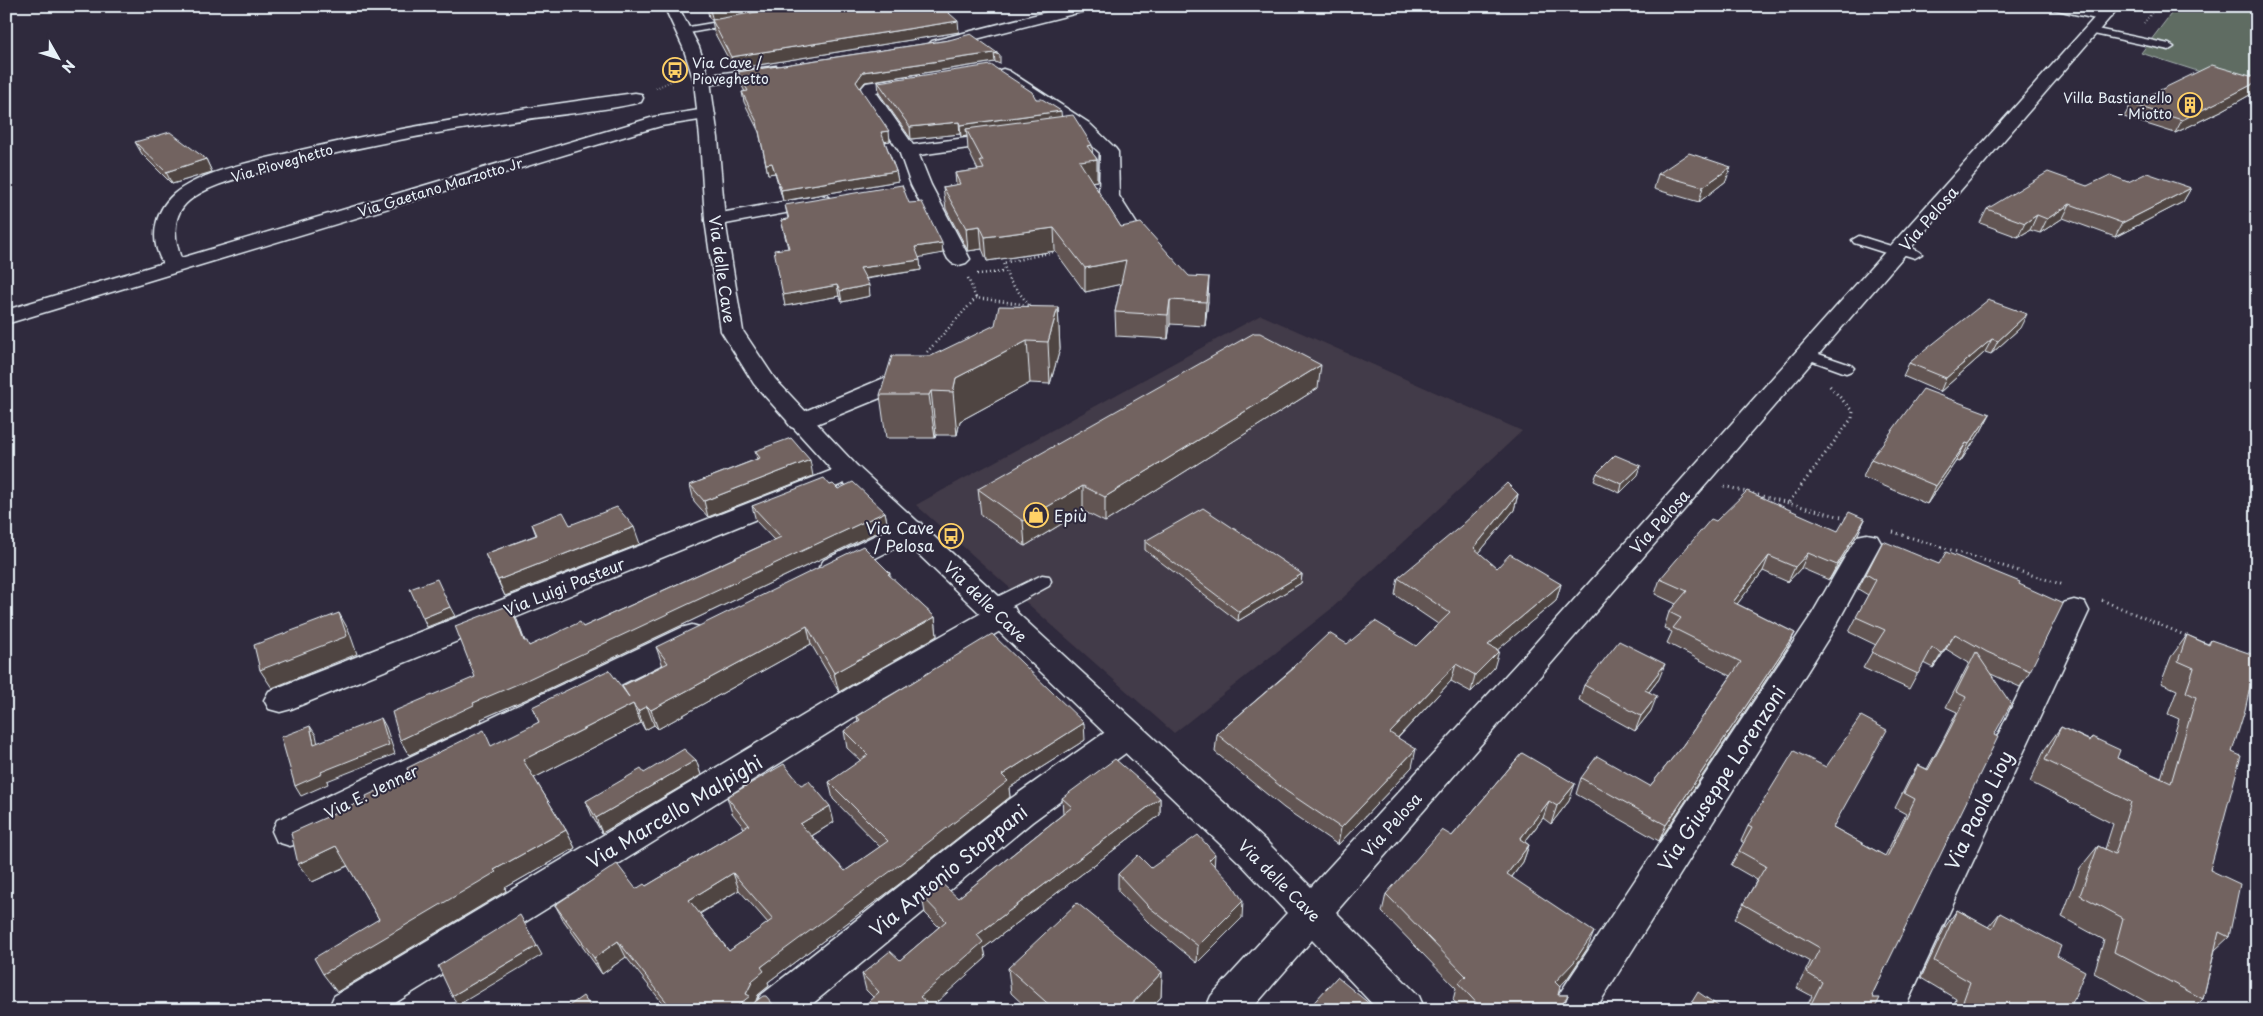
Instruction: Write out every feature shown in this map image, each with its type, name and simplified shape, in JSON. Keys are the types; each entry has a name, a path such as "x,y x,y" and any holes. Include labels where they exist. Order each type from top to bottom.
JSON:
{"street":[{"name":"Via delle Cave","path":"671,6 701,75 715,220 732,331 766,384 848,472 911,529 1126,735 1254,853 1312,911 1405,1010"},
{"path":"923,47 950,42 1088,6"},
{"path":"2058,6 2103,18"},
{"name":"Via Pelosa","path":"1225,1010 1697,478 1816,358 2103,18"},
{"path":"701,75 790,68"},
{"path":"992,69 1083,128 1109,152 1109,196 1132,232"},
{"path":"927,78 872,87 866,91 908,151 922,185 963,267"},
{"name":"Via Pioveghetto","path":"176,267 172,262 165,236 165,223 171,209 181,198 204,186 251,169 400,133 635,98"},
{"name":"Via Gaetano Marzotto Jr","path":"176,267 630,129 706,114"},
{"path":"1054,131 1083,128"},
{"path":"908,151 1024,135"},
{"path":"902,188 922,185"},
{"path":"715,220 844,198"},
{"path":"6,317 176,267"},
{"path":"800,422 881,389 928,360"},
{"name":"Via Luigi Pasteur","path":"280,700 848,472"},
{"path":"810,578 911,529"},
{"name":"Via Giuseppe Lorenzoni","path":"1572,1010 1823,621 1870,532"},
{"name":"Via Paolo Lioy","path":"1883,1010 2081,599"},
{"name":"Via Marcello Malpighi","path":"348,1010 998,611"},
{"name":"Via E. Jenner","path":"290,831 721,622"},
{"name":"Via Antonio Stoppani","path":"774,1010 1019,812 1126,735"}],"lane":[{"path":"2103,18 2169,46"},
{"path":"683,31 749,20"},
{"path":"1859,240 1904,252"},
{"path":"1816,358 1846,368"},
{"path":"998,611 1042,581"}],"path":[{"path":"635,98 701,75"},
{"path":"976,298 1029,305 1004,272 1004,263 1062,250"},
{"path":"963,267 976,298"},
{"path":"928,360 976,298"},
{"path":"1789,502 1852,418 1852,412 1820,375 1816,358"},
{"path":"1697,478 1789,502 1870,532 2018,569 2081,599 2190,638"}],"shaded area":[{"path":"1261,315 1522,431 1331,609 1174,733 916,505"}],"green space":[{"path":"2177,6 2257,6 2257,90 2141,53"}],"building":[{"path":"707,6 730,6 710,10"},
{"path":"789,6 941,6 958,21 731,57 712,20"},
{"path":"971,34 1000,55 994,53 863,72 856,82 889,131 881,132 896,171 781,190 772,163 766,164 757,122 742,92 748,91 738,72 949,40"},
{"path":"991,65 1032,92 1036,99 1042,99 1061,111 960,125 959,122 910,127 878,82"},
{"path":"2212,65 2257,78 2257,82 2182,120 2131,104"},
{"path":"1073,115 1092,145 1087,146 1097,159 1079,161 1121,227 1141,223 1189,276 1209,277 1206,302 1170,300 1168,315 1115,312 1126,260 1085,268 1054,228 985,237 980,226 966,228 943,187 960,184 955,173 984,169 980,161 983,161 966,129"},
{"path":"170,132 206,159 166,172 135,142"},
{"path":"1689,153 1731,167 1703,187 1658,174"},
{"path":"2048,172 2087,186 2110,175 2128,182 2147,173 2191,188 2122,223 2070,204 2047,219 2037,215 2025,223 1987,209"},
{"path":"902,185 909,203 922,202 942,243 915,247 920,260 860,268 869,285 840,291 837,285 783,295 774,250 789,248 781,220 789,219 785,205"},
{"path":"1988,300 2027,314 1998,341 1992,339 1946,378 1909,363"},
{"path":"999,306 1058,307 1048,342 1027,341 956,378 953,392 931,391 929,395 880,395 892,356 931,356 995,325"},
{"path":"1254,333 1260,333 1321,365 1105,497 1083,486 1023,521 978,489"},
{"path":"1923,389 1990,414 1969,444 1966,443 1936,486 1871,459"},
{"path":"791,438 810,460 704,501 690,485 760,458 755,451"},
{"path":"1615,455 1641,466 1622,484 1597,473"},
{"path":"824,478 830,485 833,484 838,489 853,482 885,512 520,683 473,703 474,705 400,740 392,712 475,677 455,626 510,605 524,641 527,641 529,646 580,622 583,627 781,537 752,506"},
{"path":"1507,483 1518,494 1474,548 1497,568 1510,554 1561,584 1488,645 1499,651 1475,675 1456,664 1390,733 1416,749 1341,828 1286,791 1217,734 1294,668 1329,633 1347,644 1375,621 1416,646 1450,613 1398,578 1461,526"},
{"path":"1747,491 1838,531 1849,512 1865,519 1837,565 1808,553 1795,567 1769,556 1733,602 1795,633 1666,825 1581,778 1597,756 1650,786 1683,745 1741,662 1673,628 1681,618 1669,612 1687,591 1660,579 1711,519 1716,521"},
{"path":"617,507 634,527 498,580 485,554 537,535 532,524 563,512 570,525"},
{"path":"1203,508 1302,574 1239,612 1145,541"},
{"path":"1883,541 1939,564 1946,552 2020,582 2019,584 2063,604 2030,671 1987,652 1955,634 1942,653 1932,648 1918,674 1871,652 1885,630 1856,617 1876,580 1866,574"},
{"path":"863,546 890,573 888,574 935,617 834,673 807,626 651,710 647,706 638,711 633,704 523,760 566,830 494,870 496,872 323,974 314,958 379,919 336,846 298,864 291,833 367,799 366,796 409,776 407,768 484,730 491,746 539,722 532,707 609,670 629,697 622,686 668,663 656,647"},
{"path":"437,579 450,607 423,618 410,589"},
{"path":"339,613 347,636 260,670 254,645"},
{"path":"992,634 1084,723 1002,775 1008,781 895,868 761,967 764,971 753,980 746,994 750,996 732,1010 707,1010 706,1008 704,1010 673,1010 618,941 594,958 555,905 617,864 636,889 644,884 646,886 749,825 727,797 784,764 801,785 809,781 830,806 800,824 845,871 888,841 829,782 868,755 844,731 860,720 857,716","holes":["733,873 773,919 729,951 689,900"]},
{"path":"2187,635 2209,645 2211,640 2257,656 2245,710 2232,752 2241,756 2210,870 2240,884 2229,937 2219,932 2203,999 2114,952 2123,918 2080,895 2098,846 2115,854 2131,802 2045,760 2061,727 2090,741 2092,737 2120,750 2117,758 2171,783 2196,697 2186,692 2194,668 2178,661"},
{"path":"1619,641 1665,664 1645,690 1657,696 1641,716 1584,685"},
{"path":"1976,652 2011,704 1994,735 1998,737 1872,995 1873,998 1880,998 1874,1010 1808,1010 1822,982 1807,973 1820,948 1743,904 1766,866 1739,851 1752,828 1748,826 1794,751 1826,767 1861,716 1887,730 1833,827 1887,857 1915,799 1904,793 1918,765 1928,770 1951,727 1966,697 1956,692"},
{"path":"381,718 389,745 321,772 322,774 295,786 281,737 310,726 314,744"},
{"path":"684,749 696,760 596,818 586,801 641,769 644,773"},
{"path":"1522,753 1575,784 1557,806 1549,801 1520,839 1529,845 1507,874 1594,932 1574,962 1555,982 1560,987 1558,995 1568,995 1559,1010 1483,1010 1458,983 1466,976 1386,894 1442,830 1452,836"},
{"path":"1115,759 1160,798 977,935 983,942 920,997 926,1002 918,1010 859,1010 879,992 862,974 890,951 900,960 946,921 922,896 940,882 958,898 1072,807 1062,798"},
{"path":"1198,835 1215,854 1209,860 1233,885 1243,901 1198,946 1149,907 1118,874 1138,855 1151,868"},
{"path":"1077,903 1162,972 1126,1010 1055,1010 1008,968"},
{"path":"1957,910 1992,929 2000,913 2061,946 2057,956 2085,971 2071,1006 2076,1009 1960,1010 1970,982 1934,961"},
{"path":"520,915 537,946 452,996 438,966"},
{"path":"1337,977 1377,1010 1307,1010"},
{"path":"1698,992 1724,1010 1687,1010"},
{"path":"583,996 593,1010 563,1010"},
{"path":"763,996 766,996 778,1010 750,1010 748,1007"}],"place":[{"name":"Via Cave / Pioveghetto","path":"675,70"},
{"name":"Villa Bastianello - Miotto","path":"2190,105"},
{"name":"Epiù","path":"1036,515"},
{"name":"Via Cave / Pelosa","path":"951,536"}]}
